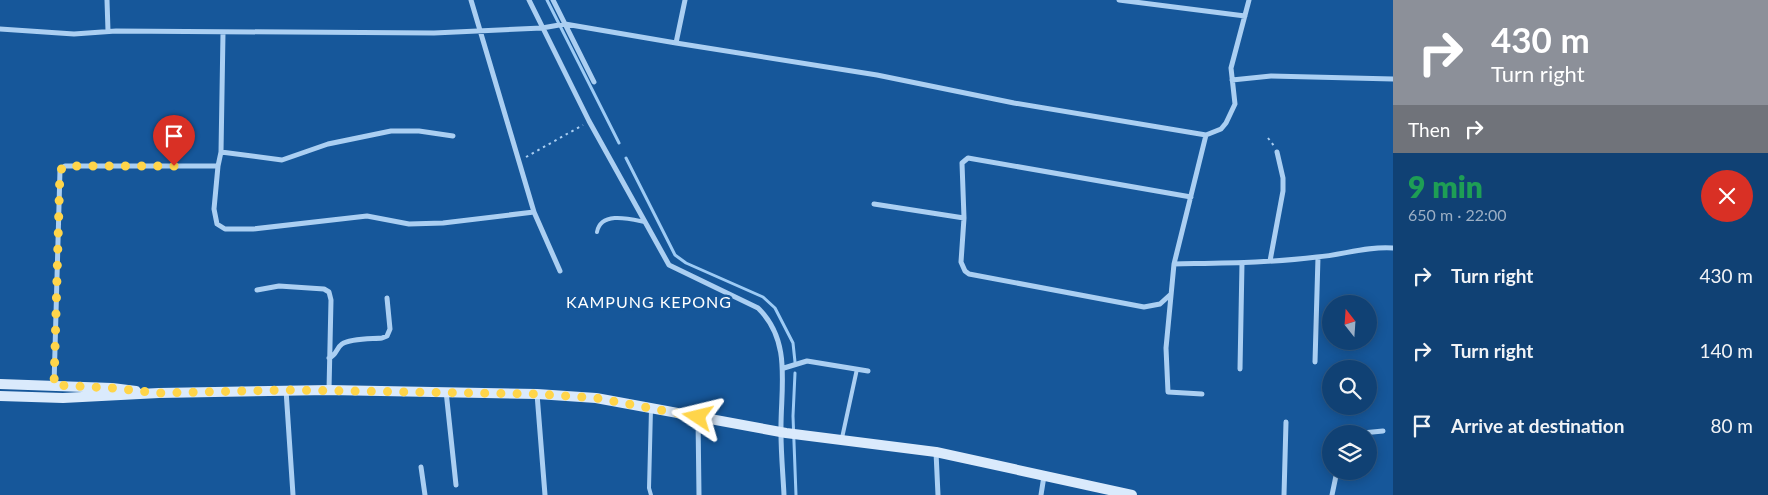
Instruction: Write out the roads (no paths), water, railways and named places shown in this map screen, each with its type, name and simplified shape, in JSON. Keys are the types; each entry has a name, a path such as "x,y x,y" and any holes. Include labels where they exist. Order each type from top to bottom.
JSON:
{"main road":[{"path":"0,384 112,388 159,393"},
{"path":"54,385 56,392 63,398"},
{"path":"0,396 63,398 159,393 329,390 446,391 596,398 783,432 936,452 1132,495"}],"street":[{"path":"107,0 108,31"},
{"path":"471,0 534,212 560,271"},
{"path":"529,0 589,121 669,265 758,308 768,319 781,350 784,368 784,495"},
{"path":"552,0 594,82"},
{"path":"676,43 685,0"},
{"path":"1118,0 1245,16"},
{"path":"0,29 61,34 108,31 482,32 544,28 563,24 877,76 1014,103 1206,135 1221,129 1235,104 1231,68 1249,0"},
{"path":"223,32 221,152 214,209 217,224 225,229 277,228 367,216 409,224 444,223 534,212"},
{"path":"1232,80 1271,76 1393,79"},
{"path":"221,152 282,160 328,144 391,131 419,131 454,136"},
{"path":"1202,394 1168,392 1166,348 1174,264 1206,135"},
{"path":"1270,261 1283,191 1283,178 1277,152"},
{"path":"1171,294 1160,304 1144,307 969,274 961,262 964,218 962,163 966,158 1191,197"},
{"path":"54,385 61,168 218,166"},
{"path":"874,204 964,218"},
{"path":"1174,264 1270,261 1318,257 1364,249 1393,248"},
{"path":"1315,362 1318,257"},
{"path":"1240,368 1242,263"},
{"path":"257,290 289,286 324,289 329,292 331,300 329,390"},
{"path":"329,358 334,356 340,346 346,342 387,336 390,329 387,298"},
{"path":"784,368 807,361 868,371"},
{"path":"286,390 293,495"},
{"path":"446,391 456,485"},
{"path":"537,394 545,495"},
{"path":"698,417 699,495"},
{"path":"1284,495 1286,422"},
{"path":"1377,431 1383,430"},
{"path":"936,452 938,495"},
{"path":"421,467 425,495"},
{"path":"1041,495 1044,476"},
{"path":"1332,495 1335,480"}],"lane":[{"path":"596,232 601,222 607,220 630,219 645,222"},
{"path":"841,440 857,369"},
{"path":"651,409 649,488 651,495"}],"waterway":[{"path":"547,0 619,143"},
{"path":"626,158 675,255 686,263 763,297 775,308 793,343 795,362"},
{"path":"795,373 793,416 796,495"}],"district":[{"name":"KAMPUNG KEPONG","path":"649,301"}]}
